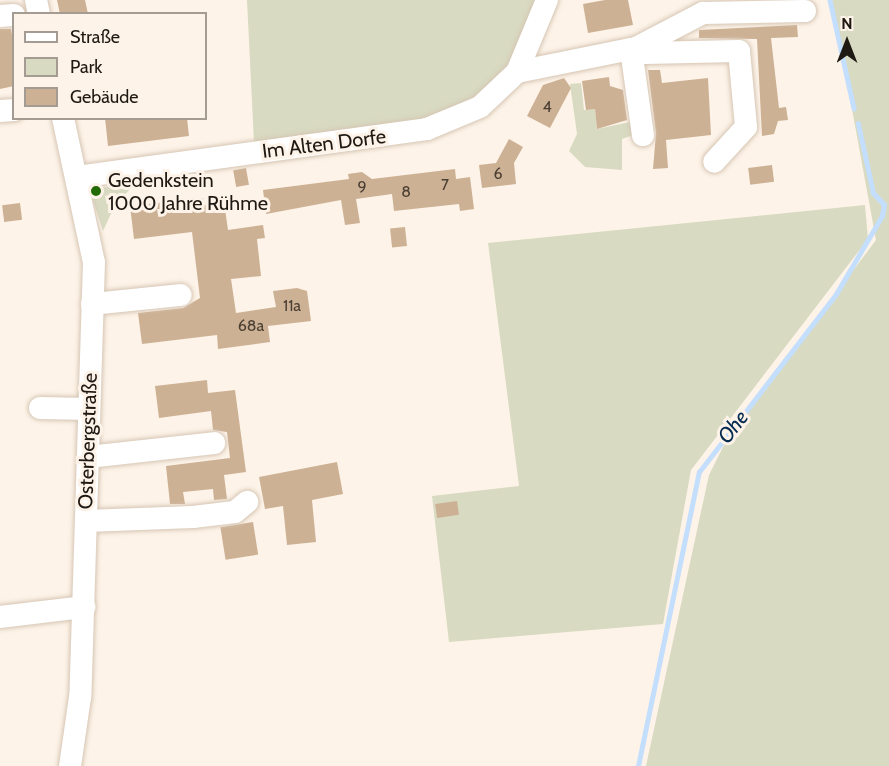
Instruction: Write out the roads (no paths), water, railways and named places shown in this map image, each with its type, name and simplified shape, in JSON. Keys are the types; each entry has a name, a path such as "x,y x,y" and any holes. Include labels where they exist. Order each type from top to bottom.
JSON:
{"street":[{"name":"Im Alten Dorfe","path":"77,177 428,129 480,107 517,72 547,0"},
{"path":"517,72 633,49 703,12 805,11"},
{"path":"633,49 645,53 749,49 746,127 714,162"},
{"path":"633,49 644,135"},
{"name":"Osterbergstraße","path":"63,120 94,262 80,697 70,766"},
{"path":"92,304 181,295"},
{"path":"40,408 90,409"},
{"path":"88,457 214,443"},
{"path":"86,521 194,517 235,512 247,502"},
{"path":"0,617 84,607"}],"waterway":[{"name":"Ohe","path":"830,0 854,108"},
{"name":"Ohe","path":"638,766 699,472 836,294 882,216 884,205 873,193 858,124"}],"place":[{"name":"Gedenkstein 1000 Jahre Rühme","path":"96,191"}]}
